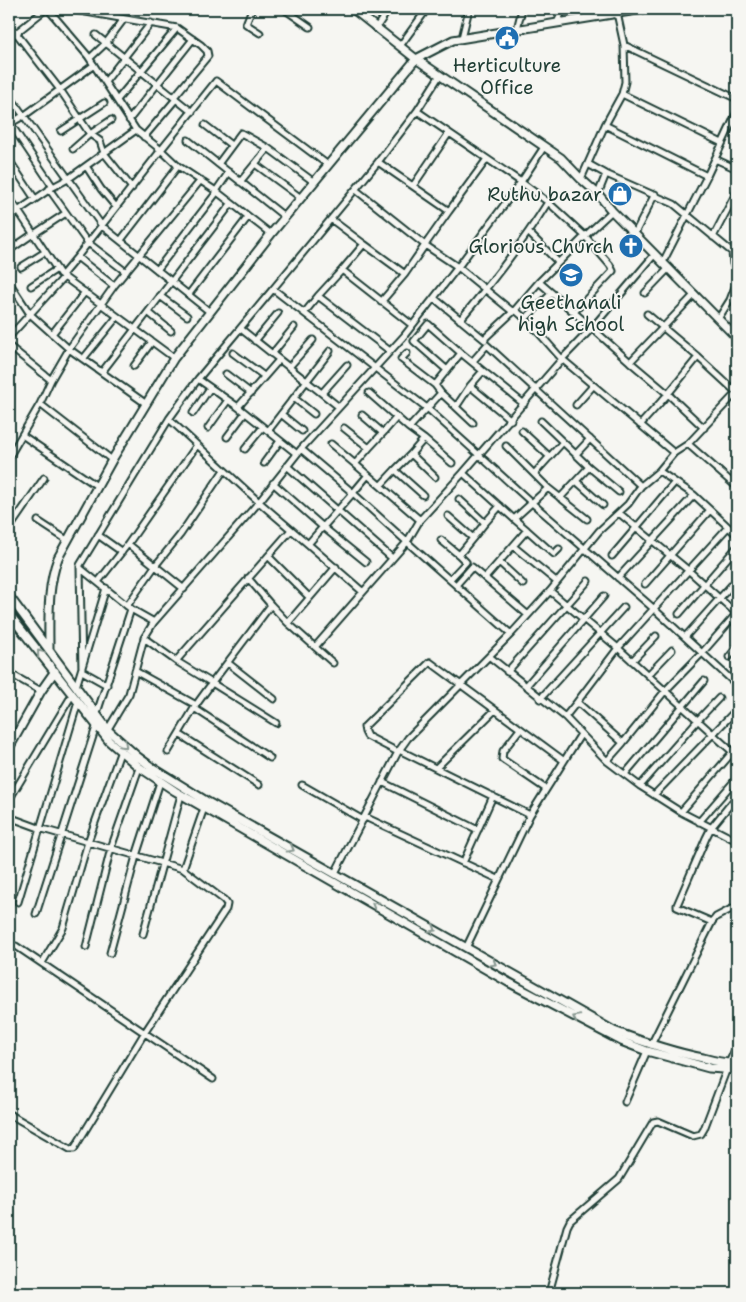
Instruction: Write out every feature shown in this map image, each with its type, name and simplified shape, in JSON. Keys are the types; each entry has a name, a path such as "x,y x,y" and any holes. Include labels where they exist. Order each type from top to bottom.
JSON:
{"street":[{"path":"9,38 47,9 90,58 136,130 178,166 201,180 271,234"},
{"path":"69,9 176,28 193,39 209,54 144,137"},
{"path":"252,9 246,24 260,33"},
{"path":"284,9 310,28"},
{"path":"353,9 416,59 561,158 737,338"},
{"path":"376,28 389,9"},
{"path":"400,46 427,9"},
{"path":"462,38 469,9"},
{"path":"517,29 522,9"},
{"path":"557,23 563,9"},
{"path":"49,649 50,593 53,572 58,558 146,402 174,358 271,234 416,59 453,40 462,38 557,23 601,12 617,13 643,9"},
{"path":"581,179 605,125 622,94 625,82 624,45 617,13"},
{"path":"90,58 106,43 124,19"},
{"path":"105,82 151,23"},
{"path":"117,100 176,28"},
{"path":"9,30 17,32 90,134 100,142 104,153 132,188"},
{"path":"96,35 192,112"},
{"path":"129,120 193,39"},
{"path":"624,45 737,99"},
{"path":"94,65 61,91 25,115 9,123 87,242 126,272"},
{"path":"82,671 80,568 98,535 170,419 198,379 356,190 416,111 440,75"},
{"path":"9,336 63,276 87,242 102,226 216,81 328,165"},
{"path":"622,94 722,143"},
{"path":"9,95 102,226 210,312"},
{"path":"61,131 104,104"},
{"path":"416,111 548,202 585,236 613,270 575,312"},
{"path":"645,293 666,265 688,214 737,112"},
{"path":"73,149 90,134 111,120"},
{"path":"205,125 231,145"},
{"path":"605,125 707,176"},
{"path":"9,217 51,188 68,179 136,130"},
{"path":"218,164 241,133 268,148 314,182"},
{"path":"413,186 449,133"},
{"path":"188,140 286,217"},
{"path":"108,729 129,694 134,682 144,638 154,622 259,502 296,454 412,325 458,267 521,182 544,147"},
{"path":"240,182 268,148"},
{"path":"381,302 405,274 488,159"},
{"path":"715,159 737,169"},
{"path":"9,160 35,199"},
{"path":"378,162 449,211"},
{"path":"255,164 301,198"},
{"path":"588,164 674,204 732,252 733,264 737,267"},
{"path":"86,166 116,208"},
{"path":"121,240 178,166"},
{"path":"157,270 229,172"},
{"path":"598,194 606,174"},
{"path":"10,453 40,404 68,348 114,286 201,180"},
{"path":"356,190 426,245 526,318 562,359 674,453"},
{"path":"713,237 737,192"},
{"path":"635,233 654,194"},
{"path":"9,197 63,276 151,343 174,358"},
{"path":"460,320 529,233 548,202"},
{"path":"102,372 231,204"},
{"path":"484,339 514,311 558,262 612,211"},
{"path":"11,249 66,212"},
{"path":"189,294 248,217"},
{"path":"332,220 405,274"},
{"path":"529,233 558,262"},
{"path":"304,312 364,244"},
{"path":"20,267 45,252"},
{"path":"315,647 407,542 420,520 480,456 562,359 592,328 655,254"},
{"path":"77,257 114,286"},
{"path":"31,286 57,269"},
{"path":"342,270 412,325"},
{"path":"9,282 30,314 52,334 83,359 146,402"},
{"path":"539,282 668,394 704,428"},
{"path":"718,319 736,291 737,282"},
{"path":"274,289 427,408 737,685"},
{"path":"52,334 85,292"},
{"path":"526,318 552,293"},
{"path":"630,362 695,294"},
{"path":"160,296 187,316"},
{"path":"318,296 390,351"},
{"path":"434,298 484,339 487,345 641,486"},
{"path":"148,312 171,331"},
{"path":"255,341 278,313"},
{"path":"335,873 398,751 408,738 490,657 550,591 599,531 619,513 641,486 659,471 674,453 688,444 737,392 647,314"},
{"path":"83,359 117,317"},
{"path":"447,370 414,340 428,324 524,404"},
{"path":"272,354 294,327"},
{"path":"241,329 338,407"},
{"path":"289,367 313,340"},
{"path":"134,366 151,343"},
{"path":"472,362 487,345"},
{"path":"9,346 51,380"},
{"path":"268,431 330,352"},
{"path":"233,353 264,376"},
{"path":"407,353 401,359 435,385 473,423"},
{"path":"435,385 461,353"},
{"path":"640,425 698,357"},
{"path":"238,407 279,360"},
{"path":"322,393 347,365"},
{"path":"456,407 483,371"},
{"path":"226,374 251,393"},
{"path":"198,379 238,407 296,454"},
{"path":"470,386 511,420"},
{"path":"576,405 592,386"},
{"path":"193,413 210,388"},
{"path":"370,393 452,463"},
{"path":"409,428 441,393"},
{"path":"294,398 314,414"},
{"path":"208,428 228,400"},
{"path":"40,404 112,460"},
{"path":"227,437 245,413"},
{"path":"281,414 302,431"},
{"path":"362,415 384,433"},
{"path":"355,464 397,417"},
{"path":"170,419 259,502 363,592"},
{"path":"541,421 589,467 619,492"},
{"path":"245,449 263,427"},
{"path":"344,428 369,448"},
{"path":"522,431 550,457"},
{"path":"22,435 97,486"},
{"path":"381,485 424,439"},
{"path":"576,454 590,439"},
{"path":"264,463 280,441"},
{"path":"534,474 563,442"},
{"path":"332,444 420,520"},
{"path":"688,444 737,487"},
{"path":"98,582 128,544 197,445"},
{"path":"506,446 548,488 587,520"},
{"path":"301,449 511,634"},
{"path":"411,454 435,476"},
{"path":"287,466 392,558"},
{"path":"560,498 589,467"},
{"path":"96,716 129,608 155,566 180,535 224,470"},
{"path":"395,470 423,495"},
{"path":"659,471 694,495 737,535"},
{"path":"463,473 554,554 559,549"},
{"path":"308,544 368,475"},
{"path":"9,529 44,478"},
{"path":"576,481 603,504"},
{"path":"612,556 675,482"},
{"path":"274,483 366,562"},
{"path":"514,519 548,488"},
{"path":"618,578 654,541 694,495"},
{"path":"459,499 485,523"},
{"path":"459,555 500,506"},
{"path":"644,584 710,510"},
{"path":"607,761 665,691 737,614 688,570 619,513"},
{"path":"448,516 473,538"},
{"path":"38,521 67,540"},
{"path":"565,717 618,648 728,527"},
{"path":"176,661 291,530"},
{"path":"485,578 527,530"},
{"path":"98,535 122,552"},
{"path":"441,540 466,562 450,579"},
{"path":"128,544 184,589"},
{"path":"514,546 557,582"},
{"path":"679,614 737,547"},
{"path":"268,556 309,597"},
{"path":"499,562 524,584"},
{"path":"288,623 336,567"},
{"path":"80,568 129,608 154,622"},
{"path":"456,585 472,568 528,615"},
{"path":"248,578 270,606 333,663"},
{"path":"685,637 737,579"},
{"path":"507,672 588,581"},
{"path":"76,687 106,588"},
{"path":"550,591 568,604 618,648 735,754"},
{"path":"9,596 96,716 132,752 153,768 206,801 466,948 614,1031 649,1048"},
{"path":"526,686 604,596"},
{"path":"168,752 195,707 270,606"},
{"path":"540,699 624,607"},
{"path":"9,614 55,671 96,727 120,752 139,768 181,795 508,982 621,1042 649,1048 709,1068 728,1067 737,1063"},
{"path":"34,630 43,629 49,621"},
{"path":"632,661 656,636"},
{"path":"144,638 176,661 276,723"},
{"path":"729,656 737,647"},
{"path":"648,675 672,650"},
{"path":"490,657 540,699 565,717 607,761 640,786 681,812 737,840"},
{"path":"530,814 367,736 365,726 429,662 563,760"},
{"path":"228,663 274,699"},
{"path":"9,748 41,691 60,665"},
{"path":"82,671 107,684"},
{"path":"135,671 195,707 270,758"},
{"path":"9,673 41,691"},
{"path":"625,774 704,681"},
{"path":"9,800 72,695"},
{"path":"640,786 719,698"},
{"path":"18,902 78,702"},
{"path":"577,702 623,743"},
{"path":"654,795 737,708"},
{"path":"436,768 495,710"},
{"path":"36,914 96,727"},
{"path":"520,729 503,751 502,759 546,789"},
{"path":"179,734 259,785"},
{"path":"466,948 530,814 581,734"},
{"path":"681,812 735,754 737,747"},
{"path":"42,963 63,928 88,842 120,752"},
{"path":"86,947 111,848 139,768"},
{"path":"699,822 737,778"},
{"path":"110,953 136,856 160,782"},
{"path":"382,782 478,830"},
{"path":"302,785 364,818 498,879"},
{"path":"143,934 181,795"},
{"path":"463,863 493,796"},
{"path":"712,922 678,908 677,905 711,828 737,796"},
{"path":"183,869 204,808"},
{"path":"9,817 40,828 183,869 224,900 227,906 145,1032 74,1149 70,1149 9,1114"},
{"path":"625,1102 649,1048 712,922 716,917 737,906"},
{"path":"16,946 212,1079"},
{"path":"549,1293 570,1221 619,1179 654,1121 693,1136 701,1134 737,1045"},
{"path":"728,1067 737,1070"}],"place":[{"name":"Herticulture Office","path":"507,38"},
{"name":"Ruthu bazar","path":"620,194"},
{"name":"Glorious Church","path":"631,246"},
{"name":"Geethanali high School","path":"571,275"}]}
